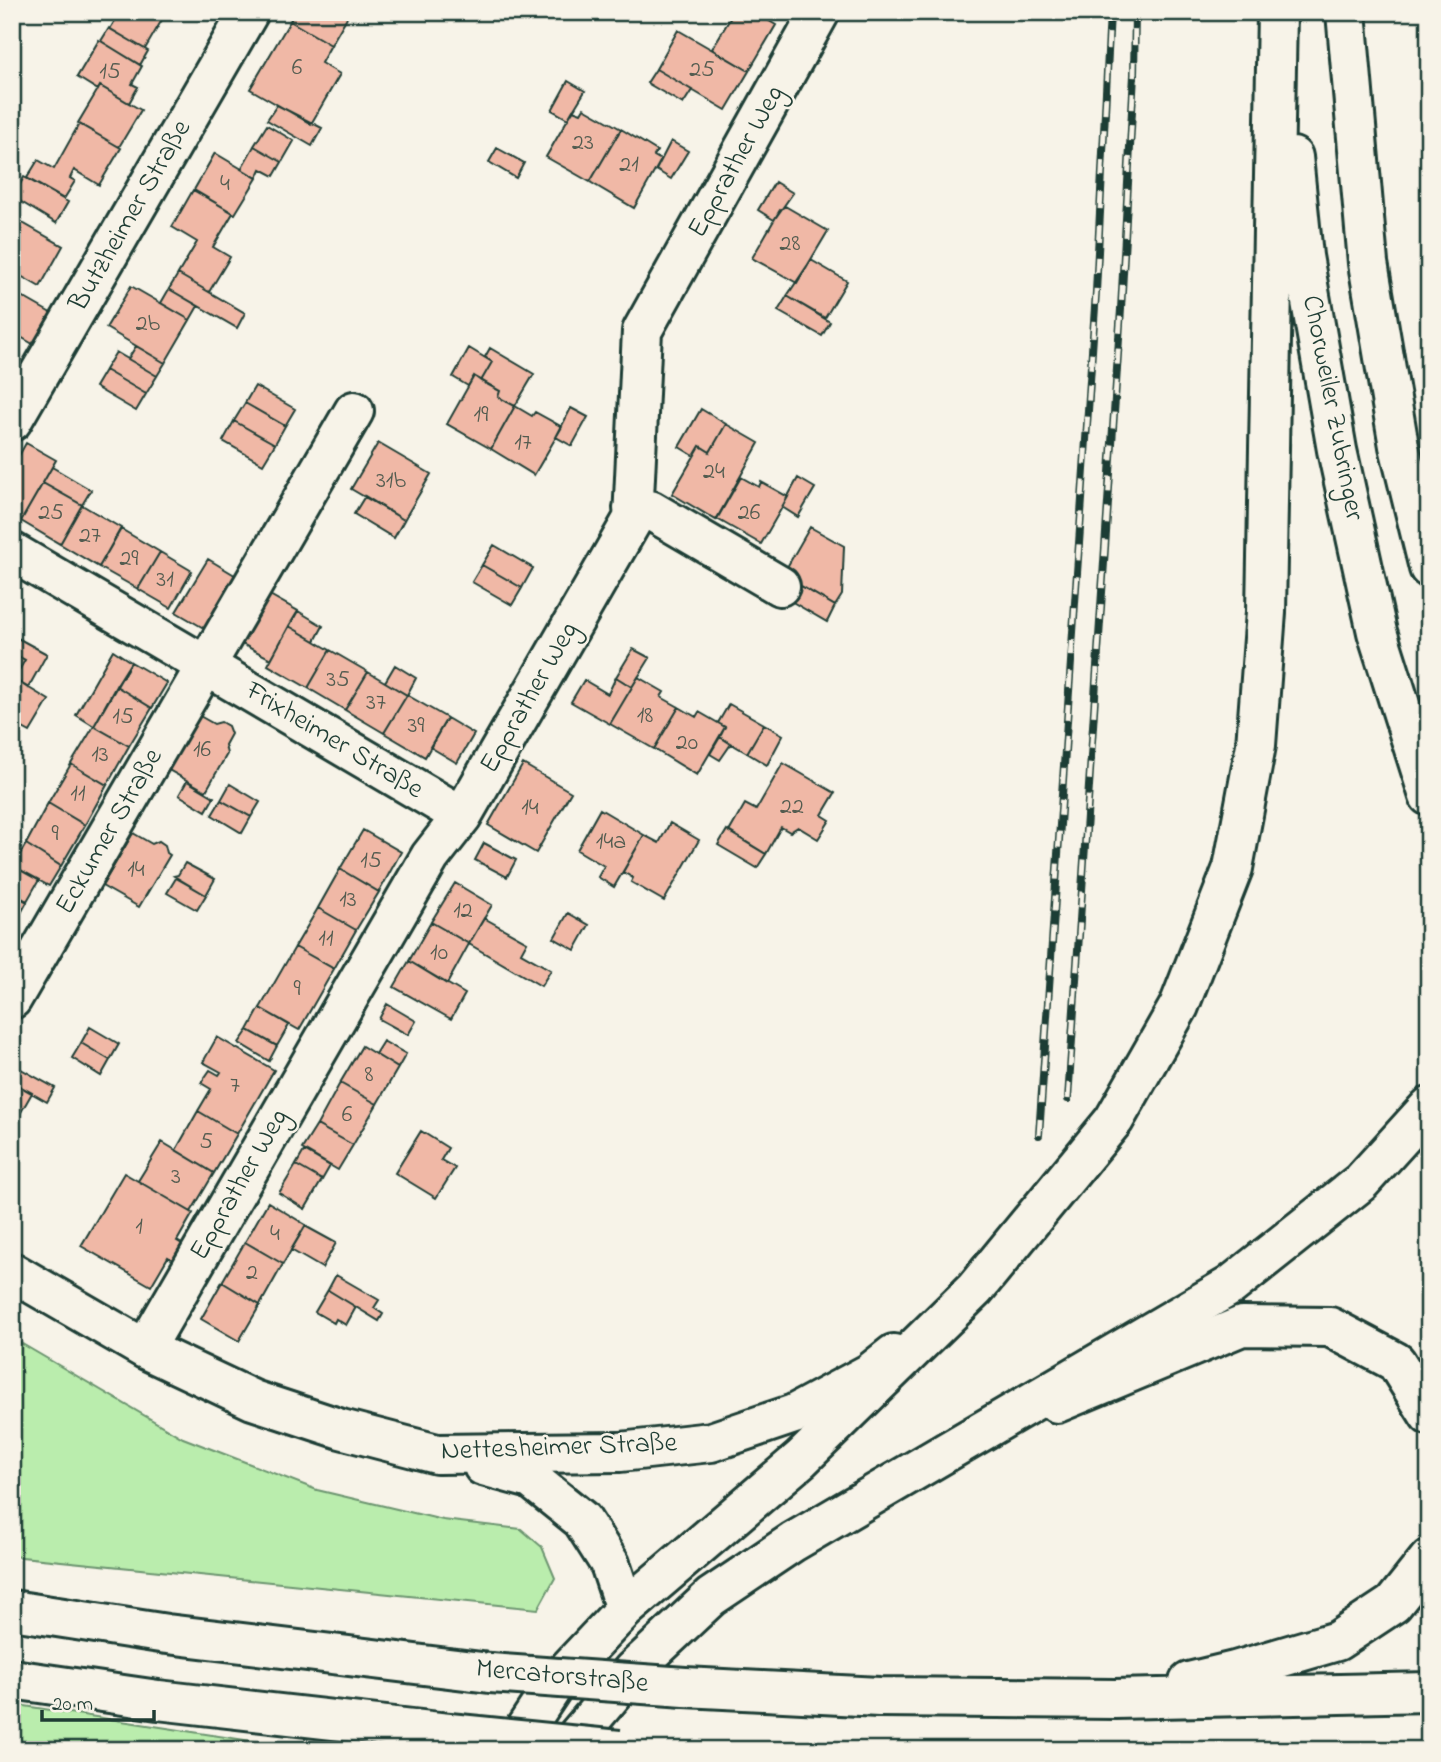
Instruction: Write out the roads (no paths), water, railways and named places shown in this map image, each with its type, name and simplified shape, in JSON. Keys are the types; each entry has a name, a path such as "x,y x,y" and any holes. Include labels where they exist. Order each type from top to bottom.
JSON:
{"main road":[{"name":"Butzheimer Straße","path":"12,421 249,12"},
{"name":"Chorweiler Zubringer","path":"1278,12 1303,256 1337,450 1377,632 1429,796"},
{"path":"511,1750 556,1682 625,1609 801,1460 975,1289 1114,1120 1179,1006 1233,868 1256,745 1266,612 1278,12"},
{"path":"1346,12 1368,263 1399,446 1429,568"},
{"name":"Epprather Weg","path":"145,1349 430,857 462,816 633,519 642,331 820,14"},
{"path":"207,665 354,411"},
{"path":"633,508 650,510 780,586"},
{"name":"Frixheimer Straße","path":"12,552 462,816"},
{"name":"Eckumer Straße","path":"12,999 207,665"},
{"path":"565,1750 632,1670 711,1598 793,1542 1230,1286 1361,1182 1429,1107"},
{"name":"Nettesheimer Straße","path":"12,1272 145,1349 253,1400 341,1429 436,1454 620,1452 711,1442 794,1414 870,1373 975,1289"},
{"path":"931,1461 1091,1387 1242,1326 1329,1327 1396,1362 1429,1416"},
{"path":"436,1454 531,1479 582,1520 610,1564 625,1609"},
{"path":"1115,1699 1235,1671 1337,1641 1393,1604 1429,1559"},
{"name":"Mercatorstraße","path":"12,1609 167,1634 491,1673 879,1697 1115,1699"},
{"path":"12,1679 158,1700 619,1750"},
{"path":"1115,1699 1429,1692"}],"railway":[{"path":"1039,1135 1096,292 1110,12"},
{"path":"1068,1099 1121,309 1135,12"}]}
